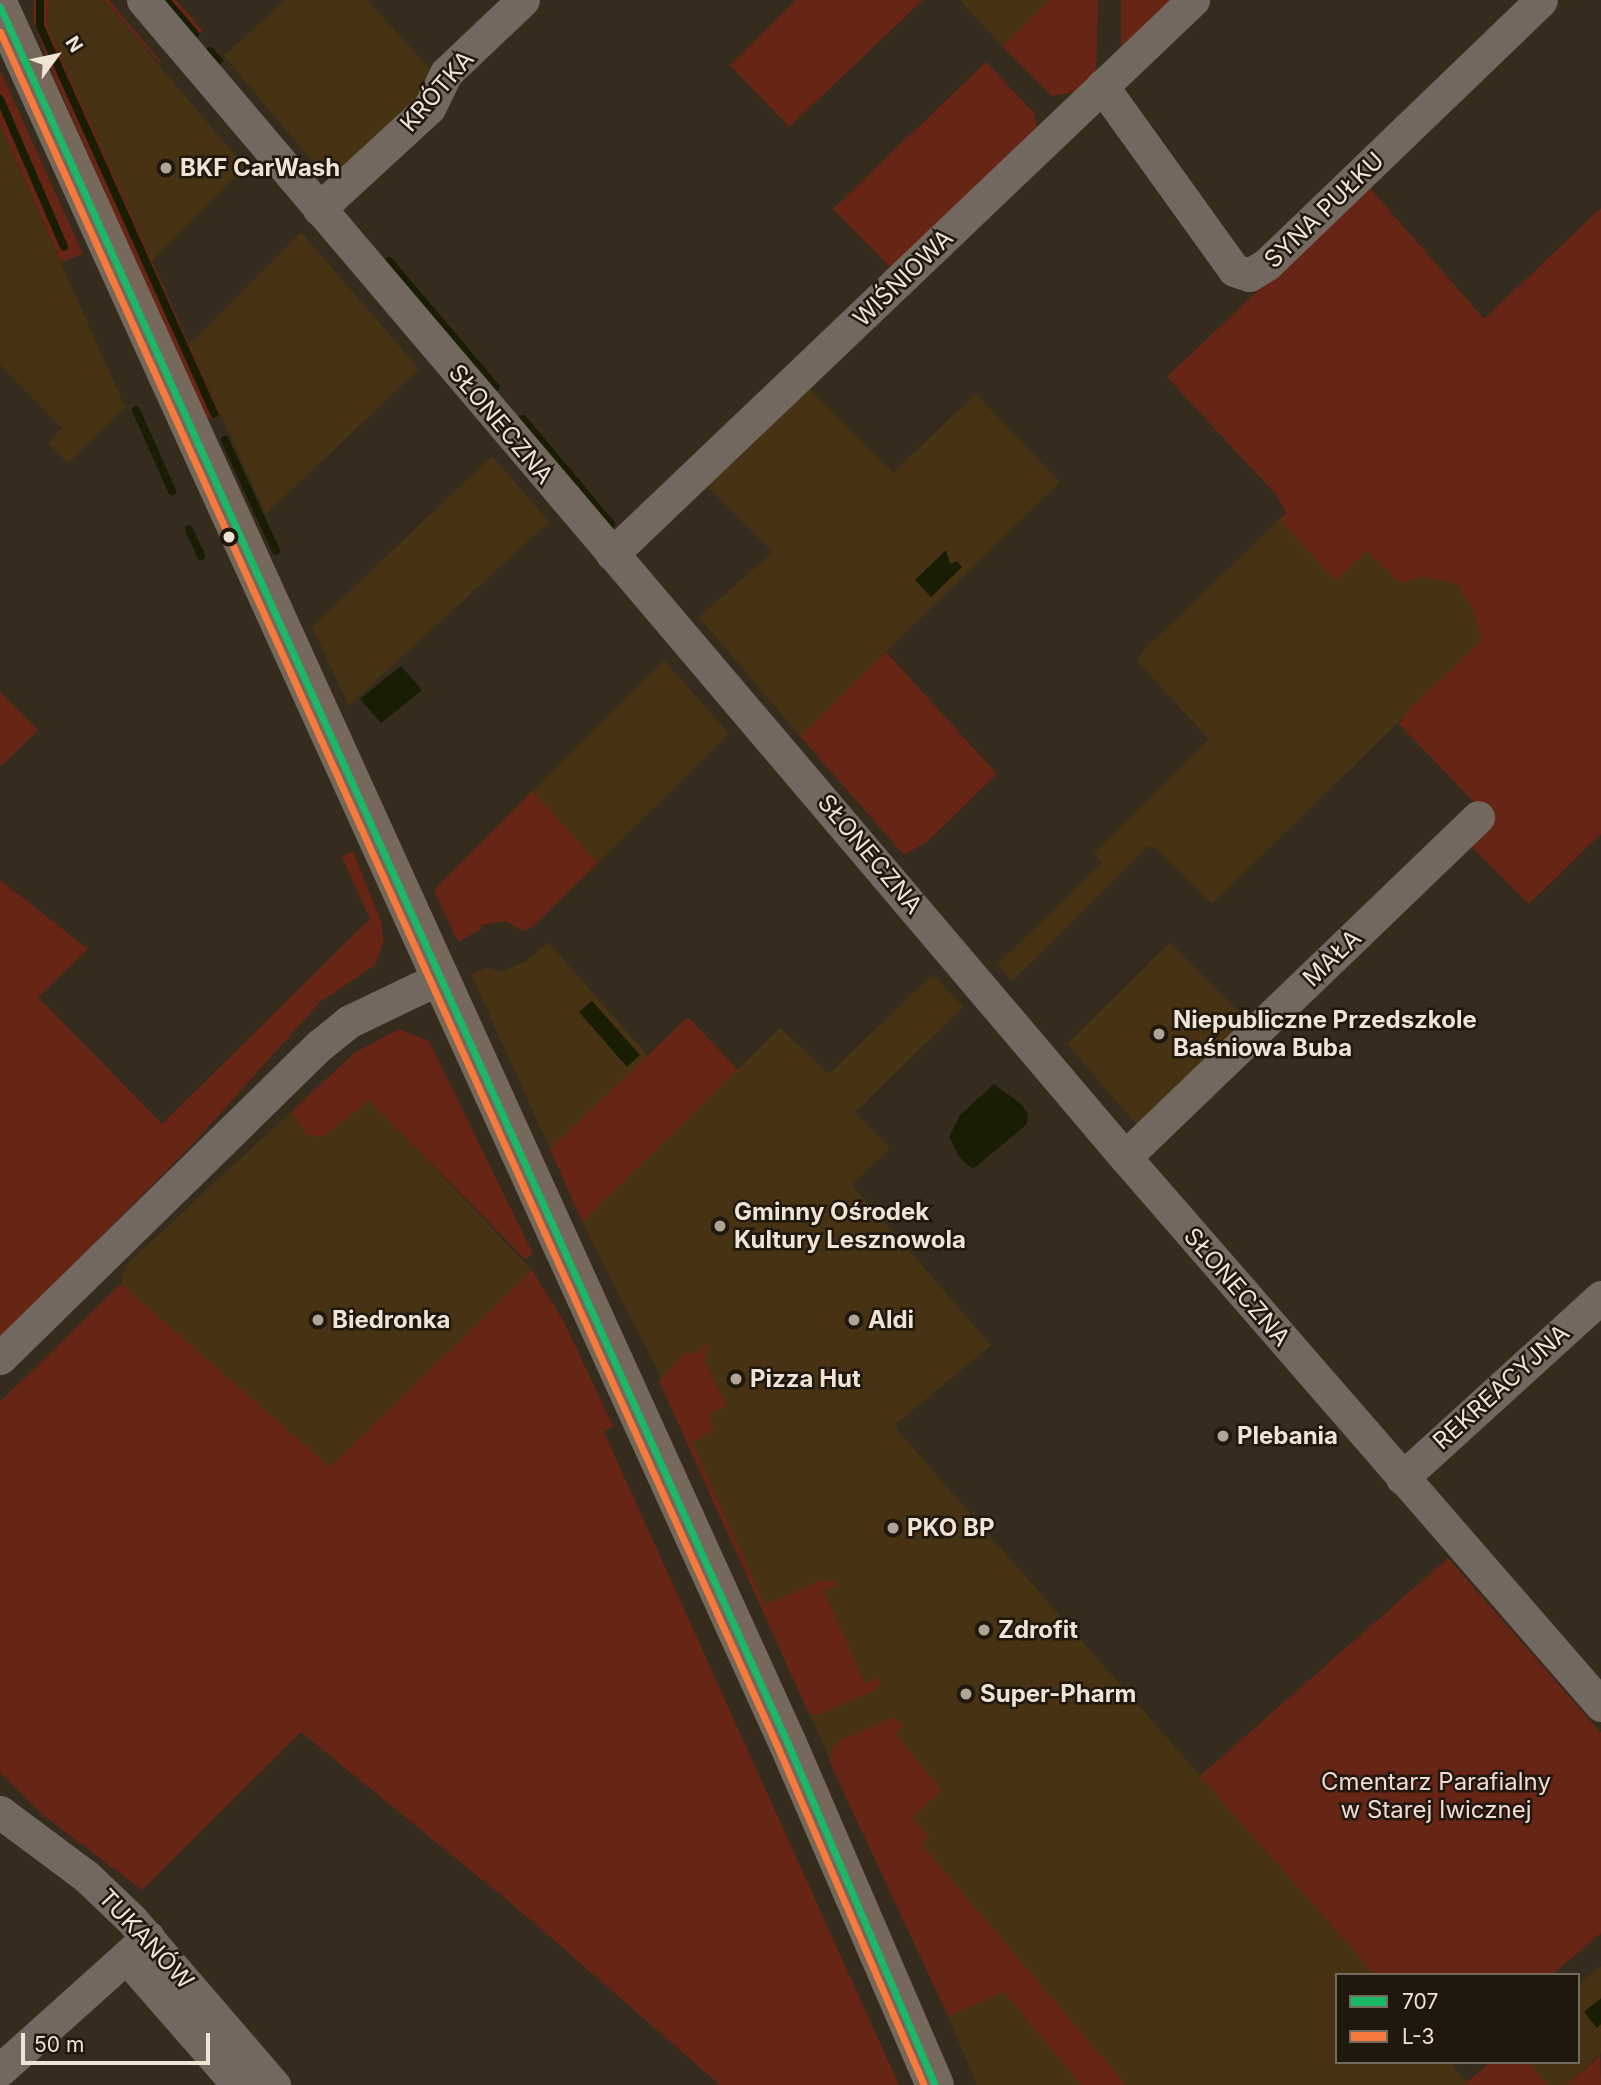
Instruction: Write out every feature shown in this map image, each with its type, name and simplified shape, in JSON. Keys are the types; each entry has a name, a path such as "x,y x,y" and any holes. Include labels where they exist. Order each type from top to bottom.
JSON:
{"main road":[{"path":"4,29 788,1744 935,2085"}],"street":[{"name":"SŁONECZNA","path":"143,0 1125,1157 1601,1705"},
{"name":"KRÓTKA","path":"319,209 429,108 446,74 523,0"},
{"name":"WIŚNIOWA","path":"612,554 1193,0"},
{"name":"SYNA PUŁKU","path":"1102,86 1234,270 1249,275 1267,264 1541,0"},
{"name":"MAŁA","path":"1125,1157 1478,817"},
{"path":"0,1358 320,1045 348,1022 440,978"},
{"name":"REKREACYJNA","path":"1402,1478 1601,1297"},
{"name":"TUKANÓW","path":"0,1812 86,1876 238,2085"},
{"path":"0,2070 137,1947"},
{"name":"TUKANÓW","path":"137,1947 274,2085"}],"shaded area":[{"path":"48,0 104,0 245,167 152,261 47,25"},
{"path":"285,0 367,0 433,72 424,99 338,180 324,175 224,56"},
{"path":"960,0 1050,0 1002,46"},
{"path":"0,126 125,407 68,463 48,443 62,428 0,365"},
{"path":"301,232 419,369 266,514 189,345"},
{"path":"810,389 893,473 976,394 1060,482 800,736 699,617 773,552 705,484 729,460 735,462 744,454 747,442 794,397 801,398"},
{"path":"492,456 549,522 349,705 312,627"},
{"path":"1286,513 1601,524 1212,904 1154,847 1147,847 1012,981 998,964 1102,863 1094,853 1209,739 1138,662 1142,652"},
{"path":"946,550 950,564 957,561 962,567 931,597 915,580"},
{"path":"664,660 729,734 598,863 532,791"},
{"path":"401,666 422,690 381,723 360,699"},
{"path":"548,942 648,1056 550,1149 471,974 489,968 502,972 527,961"},
{"name":"Niepubliczne Przedszkole Baśniowa Buba","path":"1170,943 1251,1024 1140,1129 1067,1044"},
{"path":"933,974 963,1007 855,1112 890,1148 852,1185 991,1345 896,1424 897,1430 1373,1973 1335,1973 1335,2064 1452,2064 1467,2082 1464,2085 977,2085 948,2016 1003,1992 856,1819 661,1377 582,1222 780,1028 829,1074"},
{"path":"592,1001 640,1055 627,1067 579,1012"},
{"path":"994,1084 1021,1104 1028,1114 1026,1125 973,1169 960,1158 949,1137 960,1115"},
{"path":"369,1099 532,1270 330,1467 121,1284 126,1265 292,1111 304,1132 327,1134"},
{"path":"1601,1966 1601,2053 1566,2085 1548,2085 1529,2064 1580,2064 1580,1983"},
{"path":"1601,1998 1601,2024 1597,2028 1584,2012"}],"green space":[{"path":"34,0 48,0 47,25 220,414 208,419 158,313 54,77 33,20"},
{"path":"104,0 109,0 162,63 160,64"},
{"path":"159,0 176,0 203,31 193,37"},
{"path":"796,0 923,0 789,127 730,65"},
{"path":"1050,0 1098,0 1096,73 1076,92 1052,96 1002,46"},
{"path":"1121,0 1174,0 1121,48"},
{"path":"986,62 1034,113 1037,128 893,270 833,209"},
{"path":"0,70 83,254 61,262 0,125"},
{"path":"1368,186 1484,319 1601,208 1601,834 1529,904 1469,844 1476,804 1399,724 1408,710 1481,641 1473,609 1457,584 1424,576 1400,583 1366,551 1336,581 1280,520 1286,513 1278,497 1167,377"},
{"path":"886,652 997,774 928,841 904,855 800,736"},
{"path":"0,692 38,730 0,767"},
{"path":"532,791 598,863 532,927 523,931 506,921 481,925 481,929 458,942 434,890"},
{"path":"353,851 382,924 383,943 375,965 320,1002 190,1147 0,1338 0,880 88,949 38,997 162,1124 370,919 342,857"},
{"path":"688,1017 738,1070 582,1222 550,1149"},
{"path":"399,1029 429,1041 533,1254 525,1259 369,1100 327,1134 315,1137 304,1132 292,1111 354,1053"},
{"path":"532,1270 564,1322 613,1426 604,1432 899,2085 720,2085 524,1914 301,1732 142,1890 48,1819 0,1773 0,1402 121,1284 330,1467"},
{"path":"708,1344 704,1360 727,1406 709,1414 713,1431 692,1442 765,1605 822,1580 835,1581 838,1584 824,1591 865,1683 878,1678 880,1682 875,1690 817,1715 809,1714 659,1381 687,1351 691,1356"},
{"name":"Cmentarz Parafialny w Starej Iwicznej","path":"1448,1558 1601,1733 1601,1933 1554,1973 1373,1973 1200,1776"},
{"path":"893,1717 904,1726 895,1734 942,1790 912,1817 929,1837 921,1844 1126,2085 1081,2085 1004,1992 948,2016 830,1763 832,1748 838,1742"},
{"path":"1600,2056 1601,2085 1566,2085"},
{"path":"1488,2064 1529,2064 1548,2085 1464,2085"}],"waterway":[{"path":"40,0 40,26 214,414"},
{"path":"166,0 195,34"},
{"path":"210,51 219,61"},
{"path":"0,99 64,247"},
{"path":"389,261 496,387"},
{"path":"136,410 172,491"},
{"path":"523,419 611,524"},
{"path":"225,440 276,551"},
{"path":"189,529 201,556"}],"transit line":[{"name":"707","path":"0,7 788,1744 935,2085"},
{"name":"L-3","path":"0,32 778,1748 924,2085"}],"place":[{"name":"BKF CarWash","path":"166,168"},
{"name":"Niepubliczne Przedszkole Baśniowa Buba","path":"1159,1034"},
{"name":"Gminny Ośrodek Kultury Lesznowola","path":"720,1226"},
{"name":"Biedronka","path":"318,1320"},
{"name":"Aldi","path":"854,1320"},
{"name":"Pizza Hut","path":"736,1379"},
{"name":"Plebania","path":"1223,1436"},
{"name":"PKO BP","path":"893,1528"},
{"name":"Zdrofit","path":"984,1630"},
{"name":"Super-Pharm","path":"966,1694"}]}
